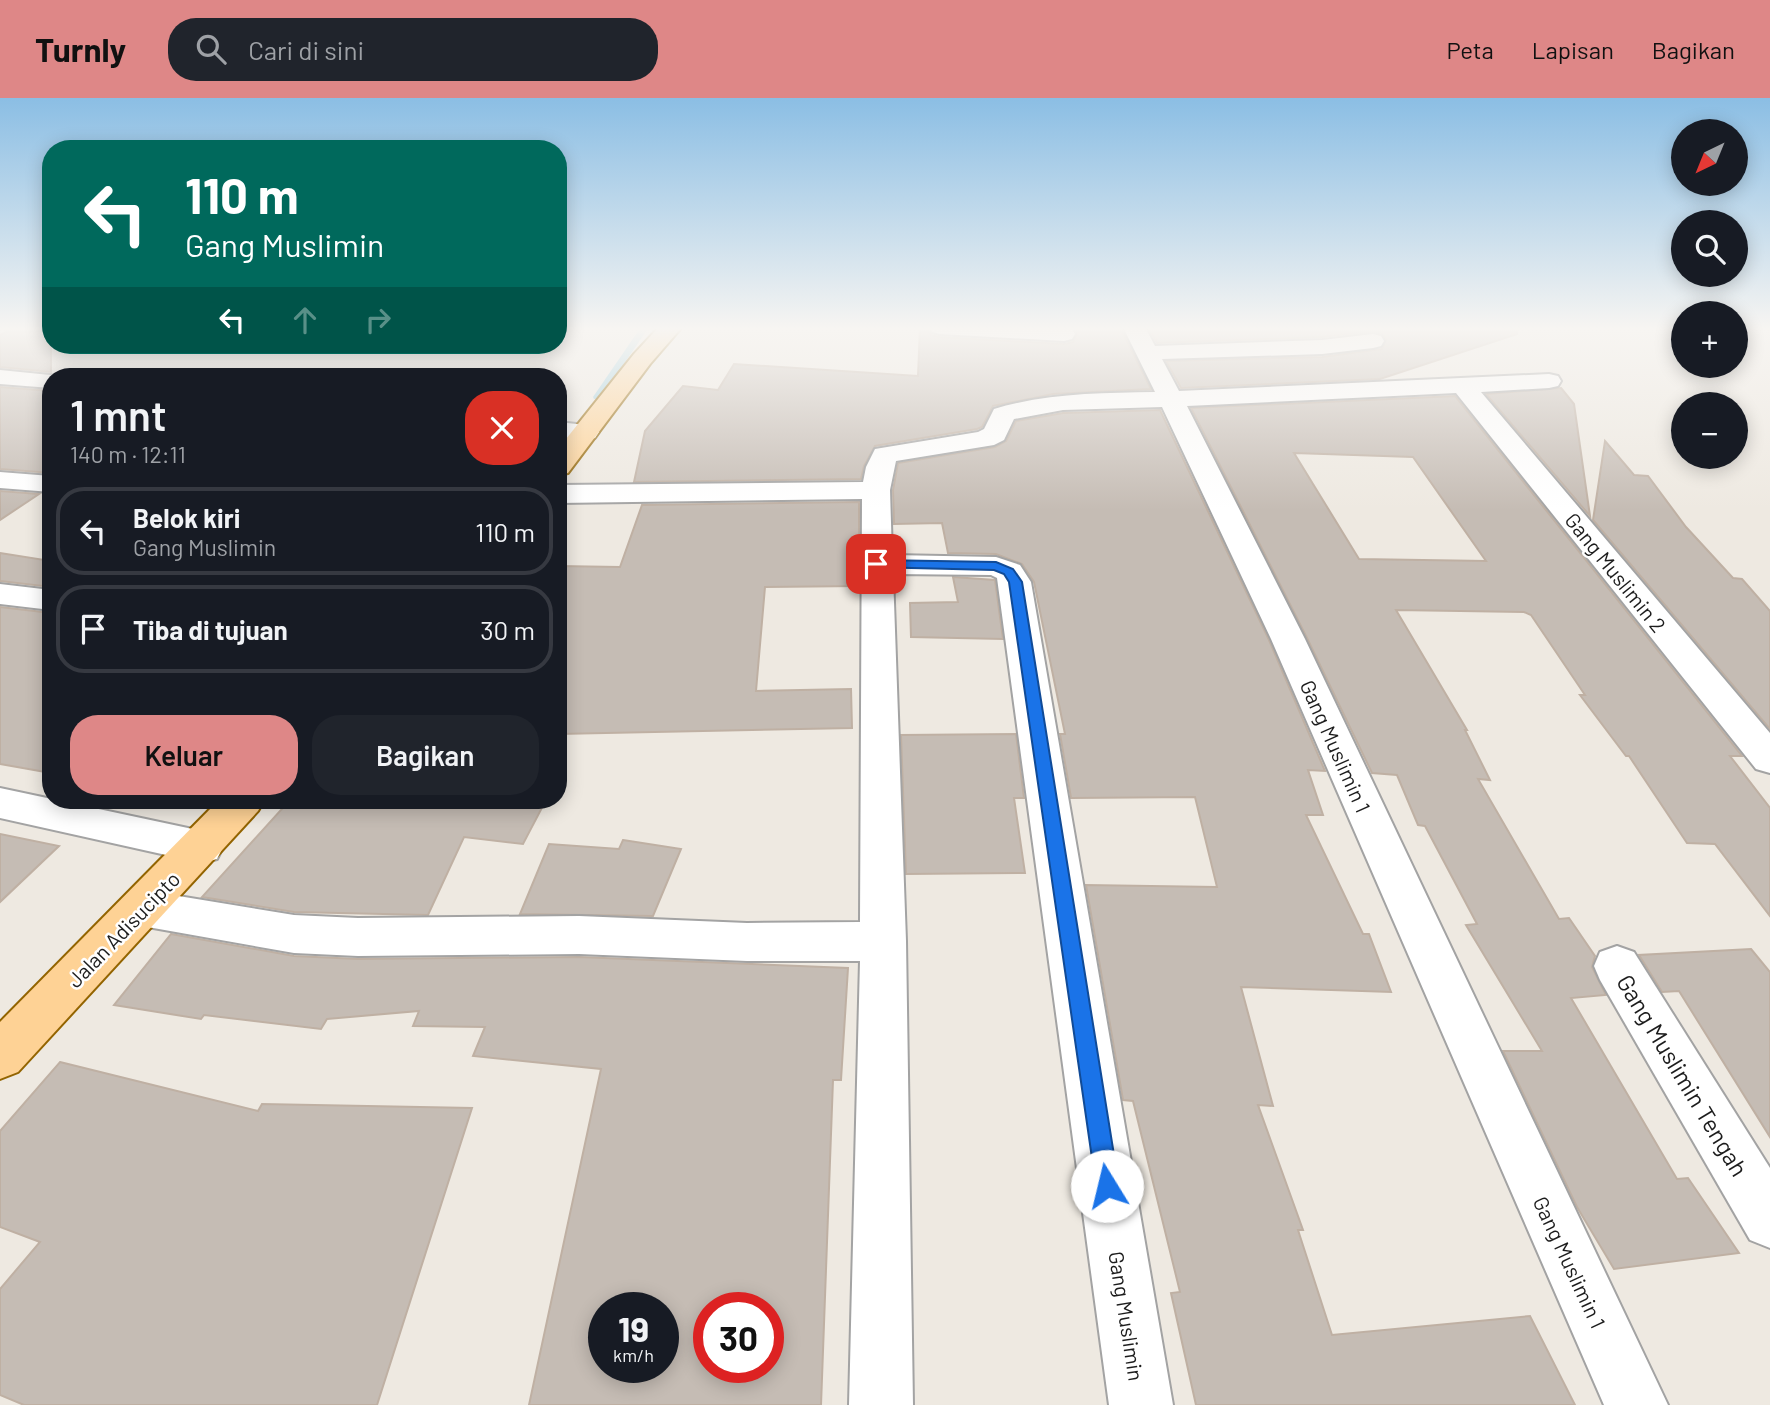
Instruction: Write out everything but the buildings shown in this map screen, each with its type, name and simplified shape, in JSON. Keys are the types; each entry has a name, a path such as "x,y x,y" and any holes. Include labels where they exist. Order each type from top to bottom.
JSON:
{"main road":[{"path":"567,456 620,388"},
{"name":"Jalan Adisucipto","path":"0,1056 236,809"}],"street":[{"name":"Gang Muslimin 1","path":"1166,388 1288,639 1636,1405"},
{"path":"881,1405 883,941 876,491 885,455 985,439 995,434 1003,414 1041,406 1418,388"},
{"name":"Gang Muslimin 2","path":"1465,388 1770,759"},
{"path":"567,431 586,432"},
{"path":"0,481 42,483"},
{"path":"567,494 876,491"},
{"name":"Gang Muslimin","path":"876,564 996,566 1009,572 1015,582 1140,1405"},
{"path":"0,594 42,599"},
{"path":"0,803 202,847"},
{"path":"142,908 294,934 443,938 579,935 747,942 883,941"},
{"name":"Gang Muslimin Tengah","path":"1617,966 1770,1220"}],"waterway":[{"path":"597,397 603,388"}],"route":[{"path":"876,564 996,566 1009,572 1015,582 1107,1186"}]}
